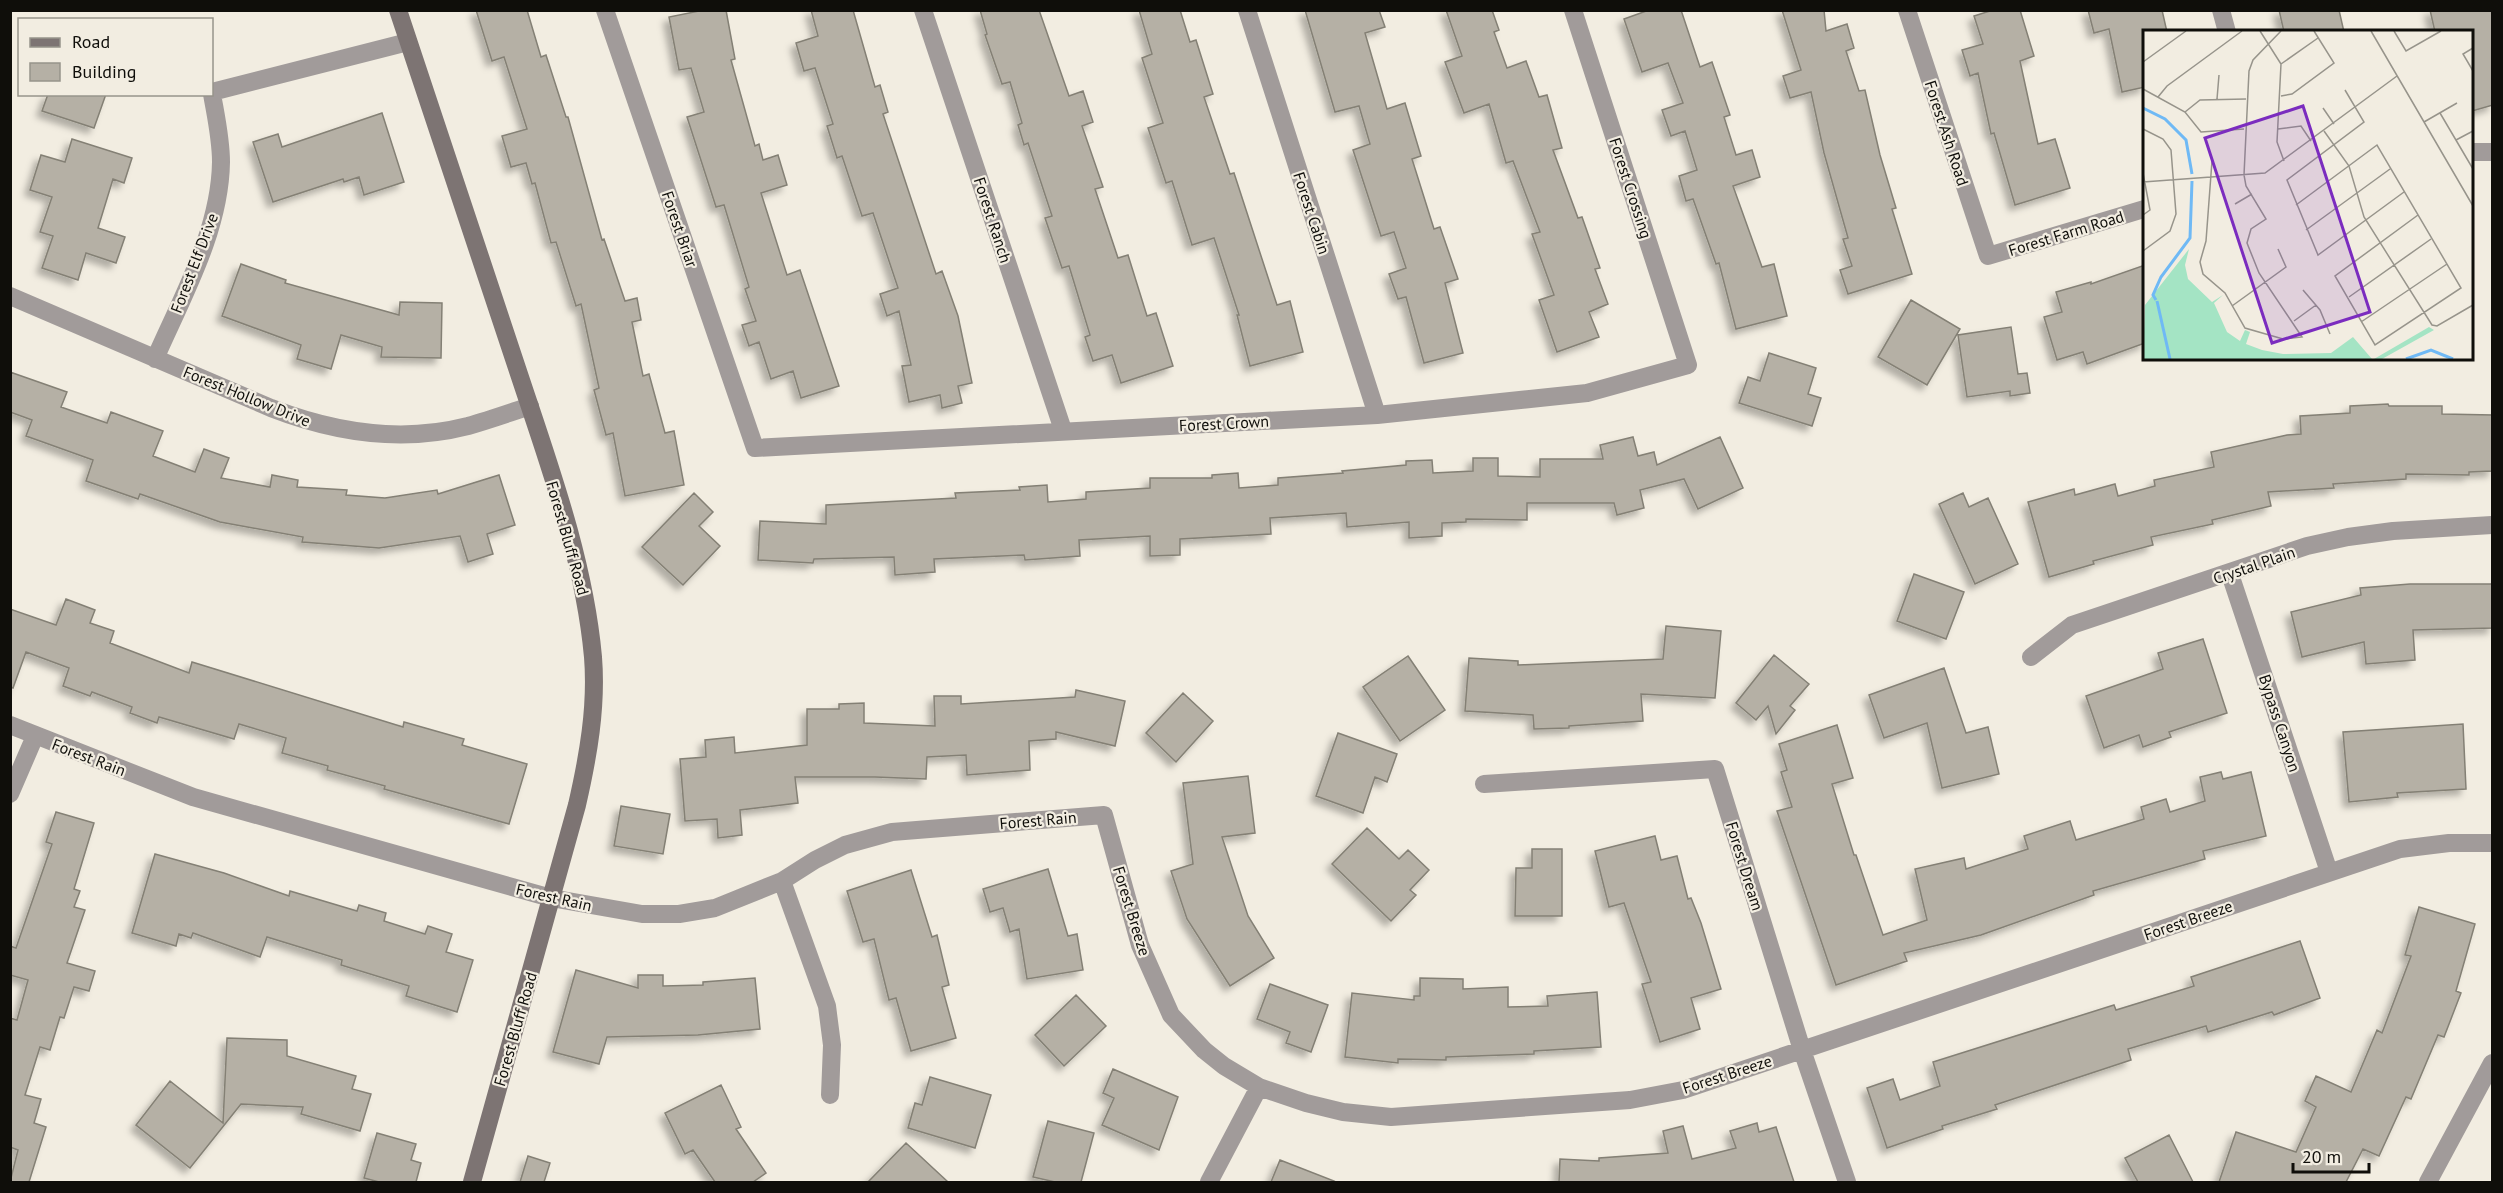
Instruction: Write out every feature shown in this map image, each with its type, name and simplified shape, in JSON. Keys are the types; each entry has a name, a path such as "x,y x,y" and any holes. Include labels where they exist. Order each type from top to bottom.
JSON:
{"street":[{"name":"Forest Bluff Road","path":"398,10 530,406 578,564 588,612 593,660 593,710 587,758 551,898 472,1182"},
{"name":"Forest Briar","path":"605,10 755,448"},
{"name":"Forest Ranch","path":"922,10 1063,430"},
{"name":"Forest Cabin","path":"1247,10 1377,415"},
{"name":"Forest Crossing","path":"1573,10 1688,365"},
{"name":"Forest Ash Road","path":"1907,10 1988,256"},
{"path":"2221,10 2226,30"},
{"name":"Forest Elf Drive","path":"213,93 408,42"},
{"name":"Forest Elf Drive","path":"155,359 202,249 214,212 221,156 213,96"},
{"path":"2473,152 2493,152"},
{"name":"Forest Farm Road","path":"1988,256 2143,210"},
{"name":"Forest Hollow Drive","path":"10,296 302,420 334,428 368,433 401,434 467,426 530,406"},
{"name":"Forest Crown","path":"755,448 1377,415 1587,393 1688,365"},
{"name":"Crystal Plain","path":"2031,657 2072,626 2307,546 2348,537 2493,525"},
{"name":"Bypass Canyon","path":"2230,574 2329,872"},
{"name":"Forest Rain","path":"10,725 194,797 551,898 642,914 680,914 715,908 782,881 815,860 845,845 892,832 1104,814"},
{"path":"10,794 35,736"},
{"name":"Forest Dream","path":"1484,784 1715,769 1802,1050 1847,1182"},
{"name":"Forest Breeze","path":"1104,814 1140,945 1172,1015 1211,1056 1259,1087 1334,1110 1391,1117 1630,1100 1683,1090 2400,849 2449,843 2493,843"},
{"path":"782,881 827,1006 832,1045 830,1095"},
{"path":"2428,1182 2493,1063"},
{"path":"1209,1182 1259,1087"}],"building":[{"path":"476,10 527,10 541,57 546,55 566,117 568,117 602,240 604,239 625,301 637,298 641,320 632,322 643,376 649,374 665,433 674,431 684,485 625,496 613,433 606,435 594,390 599,388 581,304 576,306 556,242 551,243 535,183 532,184 526,163 511,167 502,136 527,129 504,57 492,61"},
{"path":"704,10 726,10 735,59 731,60 755,146 759,144 763,160 778,155 787,185 761,193 787,275 800,270 839,386 801,398 793,371 771,379 759,342 749,346 742,325 756,321 745,289 749,287 724,205 716,207 687,117 704,112 691,68 679,70 669,17"},
{"path":"811,10 853,10 875,87 880,85 888,112 883,114 936,274 942,271 958,316 972,383 958,386 962,403 942,408 940,395 909,402 902,366 911,365 899,311 887,316 880,294 898,288 873,213 862,216 842,156 837,158 827,126 833,124 815,68 804,71 796,43 818,36"},
{"path":"980,10 1039,10 1069,96 1083,91 1093,122 1082,126 1103,187 1095,189 1118,258 1128,255 1147,316 1156,313 1173,366 1121,383 1112,355 1093,361 1085,337 1090,335 1069,266 1062,268 1045,218 1052,216 1028,143 1024,145 1018,125 1022,123 1010,82 1002,84 985,35 987,34"},
{"path":"1139,10 1180,10 1190,42 1196,40 1213,94 1204,97 1230,174 1234,173 1277,305 1290,301 1303,352 1250,366 1237,315 1239,315 1214,238 1192,245 1172,181 1166,183 1148,128 1163,123 1142,58 1152,54"},
{"path":"1305,10 1379,10 1385,27 1365,33 1387,109 1405,103 1421,156 1412,159 1434,229 1440,227 1458,279 1445,283 1463,353 1424,363 1406,297 1398,299 1389,274 1406,268 1394,232 1381,236 1353,150 1370,144 1359,106 1335,112"},
{"path":"1446,10 1492,10 1499,30 1494,32 1507,68 1526,61 1539,97 1547,95 1562,148 1553,150 1578,218 1582,217 1600,268 1595,269 1608,304 1589,312 1599,337 1557,352 1539,300 1554,295 1532,234 1540,232 1513,161 1506,163 1489,104 1464,113 1445,62 1462,56"},
{"path":"1649,10 1681,10 1700,67 1712,62 1730,115 1724,117 1736,155 1752,150 1760,177 1733,186 1762,267 1774,264 1787,316 1736,329 1719,263 1716,264 1693,199 1686,201 1679,176 1697,170 1685,131 1671,136 1662,110 1683,103 1668,63 1642,72 1624,19"},
{"path":"1782,10 1824,10 1826,31 1847,24 1854,48 1846,51 1859,91 1865,90 1880,155 1896,208 1892,209 1912,274 1848,294 1840,270 1852,266 1843,239 1848,238 1824,153 1811,92 1790,98 1783,76 1801,70"},
{"path":"1993,10 2020,10 2034,56 2020,61 2038,144 2055,139 2070,188 2015,205 1994,133 1991,134 1978,73 1970,76 1962,50 1983,44 1974,16"},
{"path":"2088,10 2162,10 2167,30 2143,30 2143,87 2122,92 2109,29 2094,33"},
{"path":"2279,10 2339,10 2344,30 2284,30"},
{"path":"2430,10 2493,10 2493,105 2473,111 2473,30 2435,30"},
{"path":"47,96 105,96 94,128 42,111"},
{"path":"382,113 404,182 364,195 359,177 344,182 343,179 273,202 253,142 278,134 282,147"},
{"path":"72,139 132,158 124,183 113,179 98,228 125,237 116,263 86,253 78,280 42,268 53,236 40,232 52,197 30,190 41,155 65,162"},
{"path":"241,264 286,280 285,283 399,315 400,302 442,303 441,358 381,357 382,347 341,335 331,369 297,359 301,345 222,316"},
{"path":"2143,266 2143,344 2087,364 2083,352 2057,360 2044,317 2062,312 2056,292 2091,282 2091,284"},
{"path":"1911,300 1960,329 1927,385 1878,357"},
{"path":"2011,327 2018,374 2027,373 2030,393 2010,396 2010,391 1967,397 1958,335"},
{"path":"1769,353 1816,368 1808,394 1821,398 1812,426 1739,403 1748,377 1760,381"},
{"path":"10,372 67,392 61,407 107,423 111,412 163,431 153,456 195,472 204,449 229,458 221,478 270,487 272,475 298,480 297,487 347,490 346,495 385,498 437,490 438,494 499,475 515,525 487,534 493,554 468,562 460,536 379,548 302,542 303,537 220,522 140,494 138,499 86,481 93,460 26,436 32,420 10,412"},
{"path":"2388,404 2389,406 2442,406 2442,414 2493,415 2493,471 2469,472 2469,475 2406,474 2406,479 2333,484 2334,488 2268,492 2271,506 2212,520 2213,524 2151,537 2153,545 2093,561 2094,564 2049,577 2028,502 2074,489 2075,495 2115,484 2118,496 2155,486 2154,480 2214,467 2211,452 2301,434 2300,416 2350,413 2350,406"},
{"path":"1633,437 1638,456 1654,452 1657,465 1720,437 1743,488 1698,509 1684,479 1640,490 1644,508 1617,515 1614,503 1527,503 1527,520 1466,519 1466,522 1442,523 1442,536 1409,538 1409,522 1347,527 1346,513 1270,518 1271,534 1180,539 1180,555 1150,556 1150,536 1079,540 1080,556 1025,560 1024,555 934,559 935,572 895,575 894,557 814,559 813,563 758,560 760,521 826,524 826,505 956,498 955,493 1020,490 1019,487 1047,485 1048,502 1086,499 1086,492 1150,488 1150,478 1212,478 1212,475 1238,473 1239,488 1278,485 1278,478 1406,465 1406,461 1432,460 1433,473 1473,471 1473,458 1498,458 1498,476 1540,477 1540,459 1603,459 1600,445"},
{"path":"694,493 713,512 699,526 720,546 683,585 642,547"},
{"path":"1963,493 1969,507 1988,498 2018,564 1975,584 1939,504"},
{"path":"1914,574 1964,592 1946,639 1897,621"},
{"path":"2410,584 2493,584 2493,628 2413,630 2415,660 2366,664 2364,642 2302,657 2291,612 2361,595 2360,588"},
{"path":"66,599 95,610 90,623 114,631 110,643 189,673 192,662 403,727 404,722 464,739 462,745 527,764 509,824 384,789 385,786 327,770 328,766 282,753 286,738 239,724 234,739 159,717 157,723 130,713 132,707 92,692 90,696 63,686 69,668 26,652 13,688 10,687 10,609 56,625"},
{"path":"1666,626 1721,631 1715,698 1641,694 1643,721 1569,726 1569,728 1534,729 1533,715 1465,711 1469,658 1518,661 1518,665 1663,659"},
{"path":"2203,639 2227,713 2169,732 2171,737 2143,747 2139,735 2104,748 2086,696 2163,669 2158,653"},
{"path":"1774,655 1809,684 1790,706 1795,710 1776,734 1768,706 1756,720 1736,703"},
{"path":"1408,656 1445,710 1400,741 1363,687"},
{"path":"1944,668 1966,733 1988,727 1999,774 1942,788 1927,723 1884,738 1869,695"},
{"path":"1076,690 1125,701 1115,746 1056,732 1056,739 1029,741 1030,770 967,775 966,755 927,757 926,779 795,777 798,803 740,810 742,835 718,838 717,819 685,821 680,759 706,757 705,740 734,737 735,753 807,745 807,709 839,709 839,704 864,703 864,723 935,726 934,696 961,696 961,704 1075,697"},
{"path":"1183,693 1213,721 1176,762 1146,733"},
{"path":"2463,724 2466,789 2397,793 2398,797 2349,802 2343,732"},
{"path":"1837,725 1853,778 1832,784 1854,855 1856,855 1883,935 1927,920 1915,869 1964,858 1966,869 2028,849 2024,836 2070,821 2076,840 2144,819 2141,807 2166,799 2170,812 2205,801 2200,777 2221,772 2223,779 2251,772 2266,836 2203,851 2205,859 2093,891 2094,895 1981,935 1904,953 1907,961 1836,985 1777,811 1792,807 1781,772 1787,770 1779,744"},
{"path":"1338,733 1397,754 1387,782 1375,777 1363,813 1316,796"},
{"path":"1248,776 1255,833 1222,837 1248,916 1274,958 1230,986 1187,919 1171,871 1193,864 1183,783"},
{"path":"621,806 670,814 663,854 614,846"},
{"path":"56,812 94,823 74,889 80,891 74,907 85,910 67,963 95,971 89,991 74,987 64,1018 60,1017 50,1050 40,1047 25,1095 41,1099 34,1123 46,1127 29,1182 10,1182 18,1150 10,1147 10,1018 17,1020 28,980 10,975 10,946 16,948 52,844 46,842"},
{"path":"1367,828 1399,859 1408,850 1429,870 1410,890 1416,895 1391,921 1332,864"},
{"path":"1655,836 1661,860 1677,856 1688,899 1691,898 1701,923 1721,989 1691,998 1700,1029 1660,1042 1642,984 1651,982 1624,903 1609,907 1595,851"},
{"path":"1532,849 1562,849 1562,916 1515,916 1516,868 1532,868"},
{"path":"155,854 224,873 289,896 290,891 357,911 359,905 386,913 384,921 425,934 428,926 452,934 446,952 473,960 457,1012 406,996 409,986 341,965 342,960 267,937 260,957 193,933 191,938 179,934 176,946 132,933"},
{"path":"1048,869 1068,936 1077,934 1083,970 1027,979 1019,929 1010,932 1003,908 990,912 983,889"},
{"path":"911,870 932,937 937,935 949,985 942,987 956,1038 911,1051 896,998 889,1000 874,939 863,942 847,891"},
{"path":"2419,907 2475,924 2456,991 2461,993 2444,1037 2438,1035 2411,1099 2406,1097 2379,1156 2363,1149 2346,1182 2219,1182 2236,1132 2296,1152 2316,1107 2305,1101 2316,1076 2351,1092 2377,1030 2382,1033 2411,956 2405,955"},
{"path":"2300,941 2320,998 2274,1015 2272,1012 2208,1032 2206,1026 2128,1049 2131,1060 1995,1105 1997,1109 1942,1126 1943,1129 1887,1148 1867,1088 1893,1079 1900,1100 1940,1086 1933,1062 2114,1005 2116,1010 2194,986 2191,977"},
{"path":"576,970 638,988 638,975 663,975 663,986 703,985 703,982 755,978 760,1029 698,1035 607,1037 599,1064 553,1052"},
{"path":"1420,978 1463,979 1463,989 1508,987 1508,1007 1548,1006 1547,996 1597,992 1601,1047 1534,1051 1534,1054 1446,1057 1446,1060 1398,1059 1398,1063 1345,1057 1352,993 1414,1000 1414,996 1420,996"},
{"path":"1270,984 1328,1005 1311,1052 1286,1043 1290,1032 1257,1019"},
{"path":"1076,995 1106,1026 1064,1066 1035,1035"},
{"path":"227,1038 287,1040 287,1056 356,1076 352,1089 371,1094 360,1131 301,1114 303,1107 241,1104 190,1168 136,1125 170,1081 223,1123"},
{"path":"1113,1069 1178,1097 1159,1150 1102,1125 1114,1098 1103,1093"},
{"path":"930,1077 991,1095 975,1148 908,1128 915,1103 922,1105"},
{"path":"721,1085 741,1127 736,1129 766,1173 753,1182 715,1182 693,1150 685,1154 665,1113"},
{"path":"1048,1121 1094,1133 1081,1182 1055,1182 1033,1177"},
{"path":"1757,1123 1759,1132 1776,1127 1794,1182 1559,1182 1560,1159 1599,1161 1599,1158 1668,1153 1663,1131 1683,1126 1692,1159 1736,1148 1730,1131"},
{"path":"377,1133 416,1144 411,1160 421,1163 416,1182 379,1182 364,1178"},
{"path":"2169,1135 2193,1182 2138,1182 2125,1158"},
{"path":"906,1143 948,1182 868,1182"},
{"path":"528,1156 550,1163 544,1182 520,1182"},
{"path":"1280,1160 1334,1181 1271,1182"}]}
